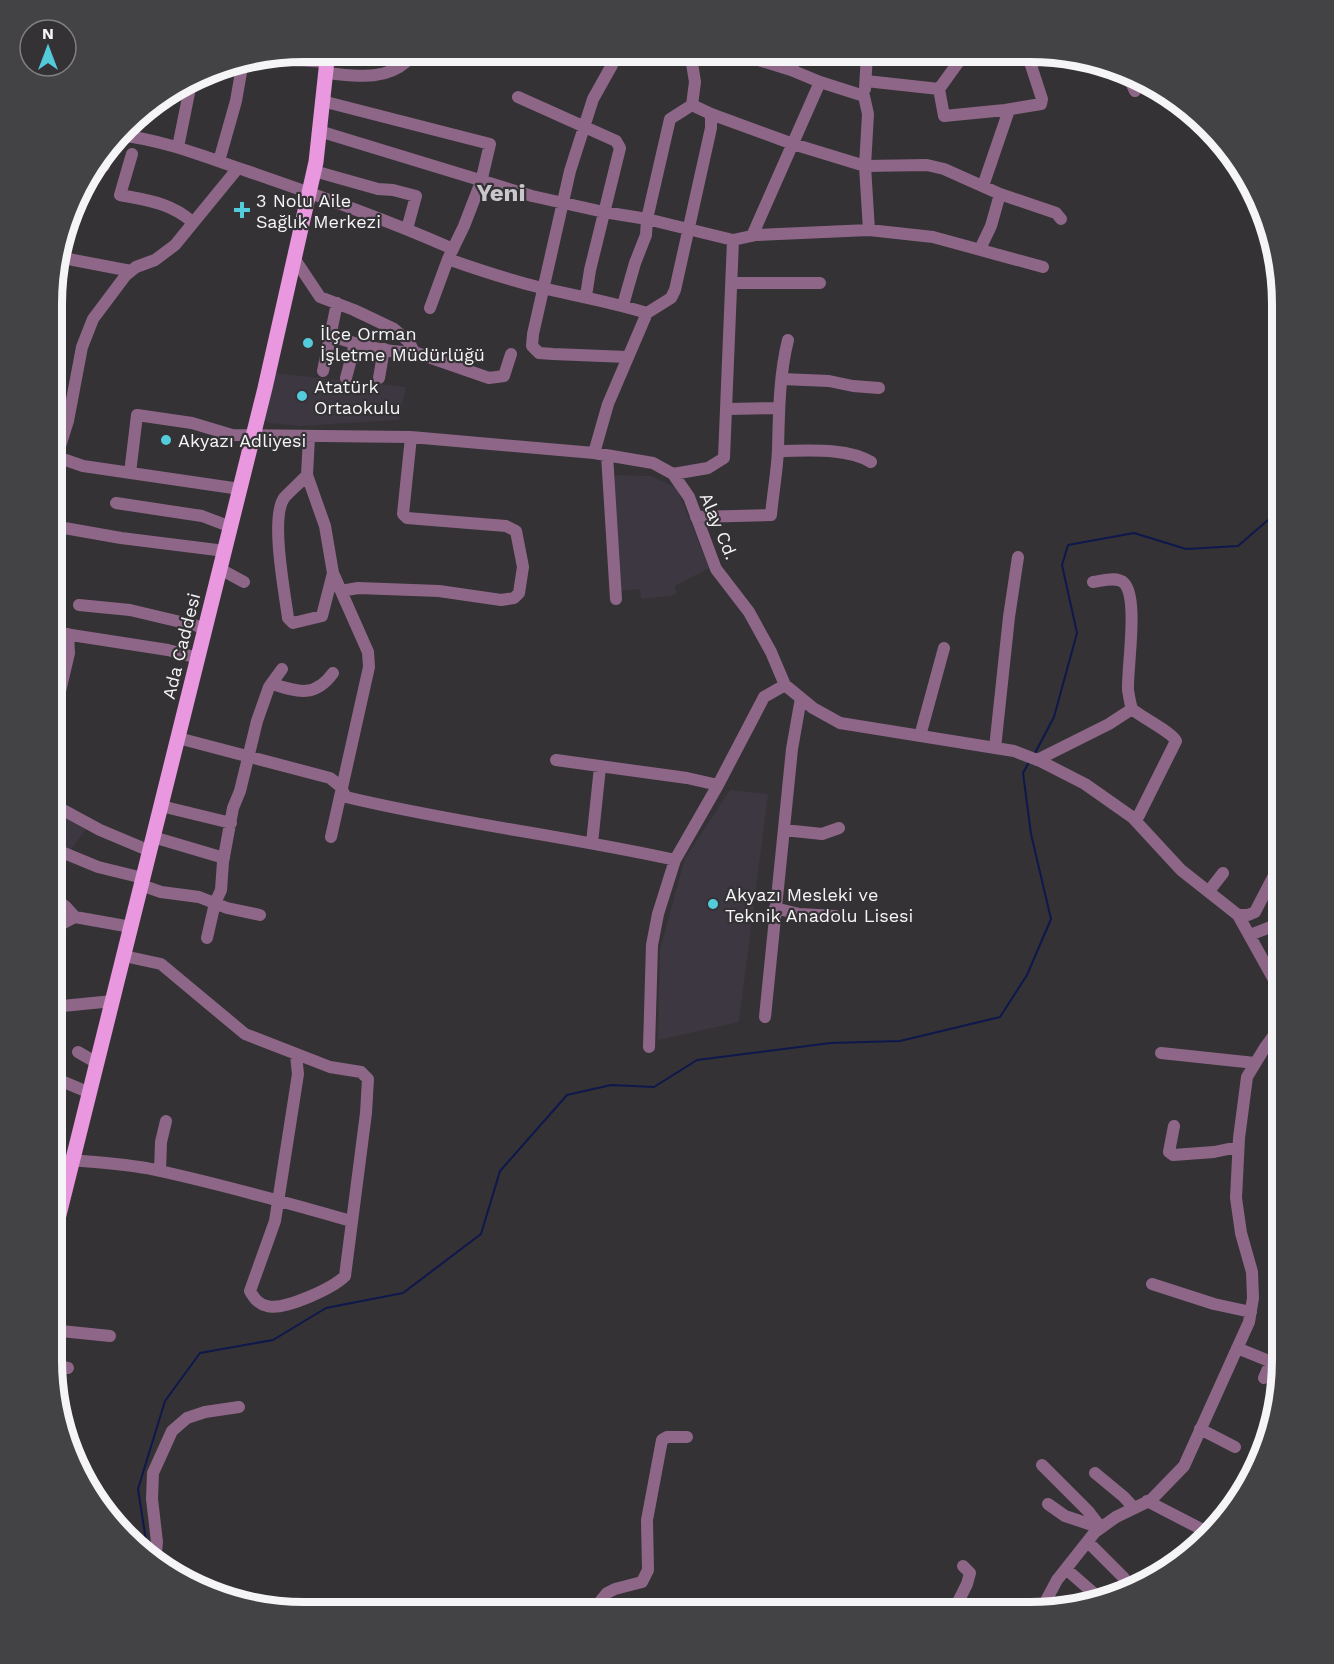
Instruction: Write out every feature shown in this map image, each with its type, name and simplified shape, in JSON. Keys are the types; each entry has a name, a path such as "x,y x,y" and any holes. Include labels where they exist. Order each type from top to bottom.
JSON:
{"main road":[{"name":"Ada Caddesi","path":"62,1202 254,434 314,171 327,62"}],"street":[{"path":"327,62 374,76 397,70 406,62"},
{"path":"612,62 593,99 583,126 563,204 532,346 539,352 627,357"},
{"path":"692,62 695,82 692,105"},
{"path":"765,62 864,96"},
{"path":"791,70 794,62"},
{"path":"867,62 864,96 868,114 866,166 869,230"},
{"path":"958,62 939,89 944,116 1009,110 1041,104 1042,99 1031,62"},
{"path":"219,162 236,101 241,70"},
{"path":"866,81 939,89"},
{"path":"752,236 820,82"},
{"path":"1132,84 1135,91"},
{"path":"178,147 189,90"},
{"path":"518,97 616,141 620,148 586,296"},
{"path":"322,101 490,144 481,182 430,308"},
{"path":"692,105 793,144 866,166 927,165 944,169 1000,194 1056,213 1061,219"},
{"path":"623,305 646,235 647,219 670,119 692,105"},
{"path":"983,186 1009,110"},
{"path":"594,453 608,404 647,313 671,298 675,290 711,128 711,114"},
{"path":"319,131 481,182 563,204 647,219 733,240 752,236 869,230 933,237 1043,267"},
{"path":"128,137 178,147 407,228 450,254 502,278 586,296 647,313"},
{"path":"132,154 120,195 155,202 180,211 192,222"},
{"path":"62,431 69,421 82,348 93,319 131,271 155,260 175,245 238,168"},
{"path":"314,171 378,189 416,195 407,228"},
{"path":"980,249 991,226 1000,194"},
{"path":"672,474 708,468 724,458 733,240"},
{"path":"66,258 131,271"},
{"path":"294,258 320,297 394,329 409,342 414,352"},
{"path":"732,283 820,283"},
{"path":"323,371 337,303"},
{"path":"330,335 355,344 414,352 489,378 504,376 511,354"},
{"path":"696,517 771,515 778,451 778,408 783,379 783,361 788,340"},
{"path":"346,378 355,344"},
{"path":"379,378 384,349"},
{"path":"783,379 829,381 879,388"},
{"path":"727,409 778,408"},
{"name":"Alay Cd.","path":"130,473 136,415 192,423 232,435 411,437 594,453 653,463 672,474 689,497 716,569 749,612 771,652 785,685 813,708 840,723 1014,751 1039,760 1085,784 1136,821 1181,870 1238,915 1272,977"},
{"path":"309,437 307,475 325,526 333,573 368,652 369,667 331,837"},
{"path":"341,591 358,588 439,591 501,600 514,598 519,593 523,567 516,531 506,526 407,518 403,514 411,437"},
{"path":"778,451 845,453 860,455 871,462"},
{"path":"607,455 616,599"},
{"path":"62,463 240,489"},
{"path":"307,475 285,497 279,518 281,564 288,618 293,623 322,616 333,573"},
{"path":"116,503 202,516 231,527"},
{"path":"62,528 121,538 225,551"},
{"path":"995,748 1018,557"},
{"path":"220,569 244,582"},
{"path":"1093,582 1116,579 1123,582 1131,592 1131,657 1128,690 1132,709 1144,720 1174,735 1176,741 1136,821"},
{"path":"79,604 130,610 206,628"},
{"path":"62,633 168,650 198,658"},
{"path":"62,683 69,653 68,634"},
{"path":"920,736 944,648"},
{"path":"207,938 215,903 221,890 231,823 256,721 272,684 282,669"},
{"path":"272,684 307,692 318,689 333,673"},
{"path":"649,1047 652,945 658,914 675,860 764,697 785,685"},
{"path":"765,1017 792,749 801,698"},
{"path":"1039,760 1109,724 1132,709"},
{"path":"178,738 330,778 346,797 386,807 675,860"},
{"path":"556,760 687,778 718,785"},
{"path":"592,843 600,767"},
{"path":"161,806 231,823"},
{"path":"62,809 100,830 152,844 224,858"},
{"path":"784,830 822,834 839,828"},
{"path":"62,852 142,882 161,892 199,897 227,909 260,915"},
{"path":"1209,891 1223,873"},
{"path":"1238,915 1255,912 1272,879"},
{"path":"62,904 75,917"},
{"path":"776,908 799,914 835,916"},
{"path":"62,923 75,917 131,927"},
{"path":"1250,935 1272,926"},
{"path":"124,956 161,964 245,1034 296,1055 330,1066 361,1072 368,1079 366,1113 345,1276 328,1288 283,1306 268,1307 256,1301 250,1291 275,1221 298,1074 296,1055"},
{"path":"62,1006 113,1001"},
{"path":"1045,1602 1066,1569 1101,1528 1116,1517 1148,1502 1184,1466 1249,1322 1253,1298 1252,1272 1240,1233 1236,1198 1238,1147 1247,1077 1272,1038"},
{"path":"78,1052 97,1063"},
{"path":"1161,1053 1255,1063"},
{"path":"62,1081 90,1093"},
{"path":"160,1171 161,1142 166,1121"},
{"path":"1174,1126 1169,1152 1173,1155 1214,1152 1238,1147"},
{"path":"73,1160 160,1171 230,1186 351,1221"},
{"path":"62,1177 68,1178"},
{"path":"1152,1284 1195,1299 1251,1312"},
{"path":"62,1331 110,1336"},
{"path":"1237,1348 1271,1362 1264,1378"},
{"path":"62,1367 68,1368"},
{"path":"156,1552 152,1499 153,1473 172,1431 187,1418 206,1412 239,1407"},
{"path":"1200,1429 1235,1447"},
{"path":"600,1602 607,1593 642,1582 645,1578 648,1570 647,1520 662,1440 667,1437 687,1437"},
{"path":"1042,1465 1088,1511 1101,1528"},
{"path":"1095,1473 1134,1508"},
{"path":"1148,1502 1203,1530"},
{"path":"1048,1504 1065,1516 1101,1528"},
{"path":"1088,1542 1124,1578"},
{"path":"958,1602 970,1573 963,1566"},
{"path":"1066,1569 1094,1594"},
{"path":"1047,1599 1051,1601"}],"shaded area":[{"path":"275,373 406,387 399,420 300,426 269,423 264,420"},
{"path":"614,475 651,476 677,488 709,568 675,586 676,595 641,599 640,589 619,591"},
{"name":"Akyazı Mesleki ve Teknik Anadolu Lisesi","path":"730,790 768,794 739,1022 658,1040 660,949 685,858"},
{"path":"62,814 89,825 62,862"}],"waterway":[{"path":"1034,755 1054,717 1077,633 1062,565 1068,545 1134,533 1186,549 1238,546 1272,517"},
{"path":"147,1544 138,1489 165,1401 200,1353 273,1340 326,1308 403,1293 481,1234 500,1171 567,1095 611,1085 654,1087 697,1060 831,1043 900,1041 1000,1017 1027,975 1051,919 1031,834 1023,773 1029,762"}],"place":[{"name":"3 Nolu Aile Sağlık Merkezi","path":"242,210"},
{"name":"İlçe Orman İşletme Müdürlüğü","path":"308,343"},
{"name":"Atatürk Ortaokulu","path":"302,396"},
{"name":"Akyazı Adliyesi","path":"166,440"},
{"name":"Akyazı Mesleki ve Teknik Anadolu Lisesi","path":"713,904"}],"district":[{"name":"Yeni","path":"501,193"}]}
